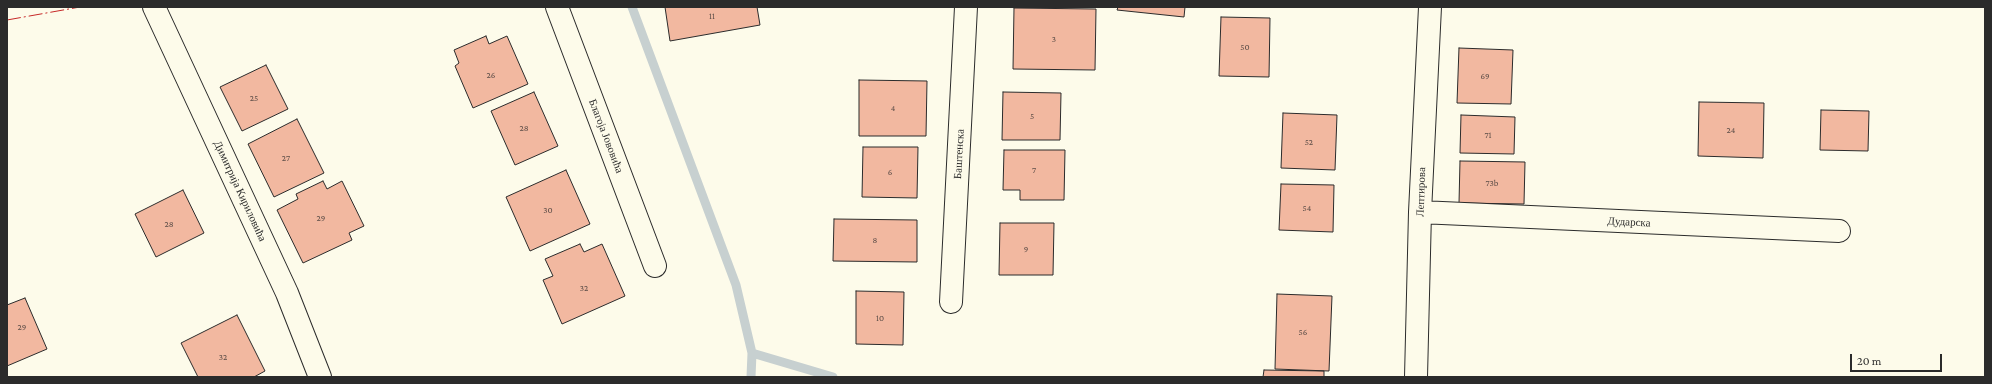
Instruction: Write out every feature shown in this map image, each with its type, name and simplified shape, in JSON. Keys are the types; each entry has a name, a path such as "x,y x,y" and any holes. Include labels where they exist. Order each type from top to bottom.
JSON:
{"street":[{"name":"Димитрија Кириловића","path":"154,7 287,293 320,377"},
{"name":"Благоја Јововића","path":"556,7 655,266"},
{"name":"Баштенска","path":"951,302 966,7"},
{"name":"Лептирова","path":"1416,377 1420,212 1430,7"},
{"name":"Дударска","path":"1420,212 1839,231"}],"building":[{"path":"665,7 757,7 760,25 670,41"},
{"path":"1118,7 1185,7 1184,17 1117,10"},
{"path":"1014,8 1096,9 1095,70 1013,69"},
{"path":"1221,17 1270,18 1269,77 1219,76"},
{"path":"486,36 489,44 507,36 528,84 473,108 455,66 459,63 454,50"},
{"path":"1459,48 1513,50 1511,104 1457,103"},
{"path":"266,65 288,109 242,131 220,87"},
{"path":"859,80 927,81 926,136 859,136"},
{"path":"534,92 558,146 515,165 491,111"},
{"path":"1003,92 1061,93 1060,140 1002,140"},
{"path":"1699,102 1764,103 1763,158 1698,156"},
{"path":"1821,110 1869,111 1868,151 1820,150"},
{"path":"1283,113 1337,115 1335,170 1281,168"},
{"path":"1461,115 1515,117 1514,154 1460,153"},
{"path":"297,119 324,173 274,197 248,144"},
{"path":"863,147 918,147 917,198 862,197"},
{"path":"1004,150 1065,150 1064,200 1020,200 1020,190 1003,190"},
{"path":"1460,161 1525,162 1524,204 1459,203"},
{"path":"566,170 590,224 530,251 506,197"},
{"path":"323,181 327,189 342,181 364,226 349,233 352,240 303,263 277,210 298,199 296,194"},
{"path":"1281,184 1334,185 1333,232 1279,230"},
{"path":"183,190 204,233 156,257 135,214"},
{"path":"834,219 917,220 917,262 833,261"},
{"path":"1000,223 1054,223 1053,275 999,275"},
{"path":"580,244 584,252 602,244 625,296 562,324 543,280 553,276 545,259"},
{"path":"856,291 904,292 903,345 856,344"},
{"path":"1277,294 1332,296 1329,371 1275,369"},
{"path":"25,298 47,349 7,366 7,305"},
{"path":"237,315 265,371 254,377 198,377 181,343"},
{"path":"1264,370 1324,371 1324,377 1263,377"}],"waterway":[{"path":"632,7 736,285 752,353 751,377"},
{"path":"752,353 833,377"}],"power":[{"path":"7,20 80,7"}]}
